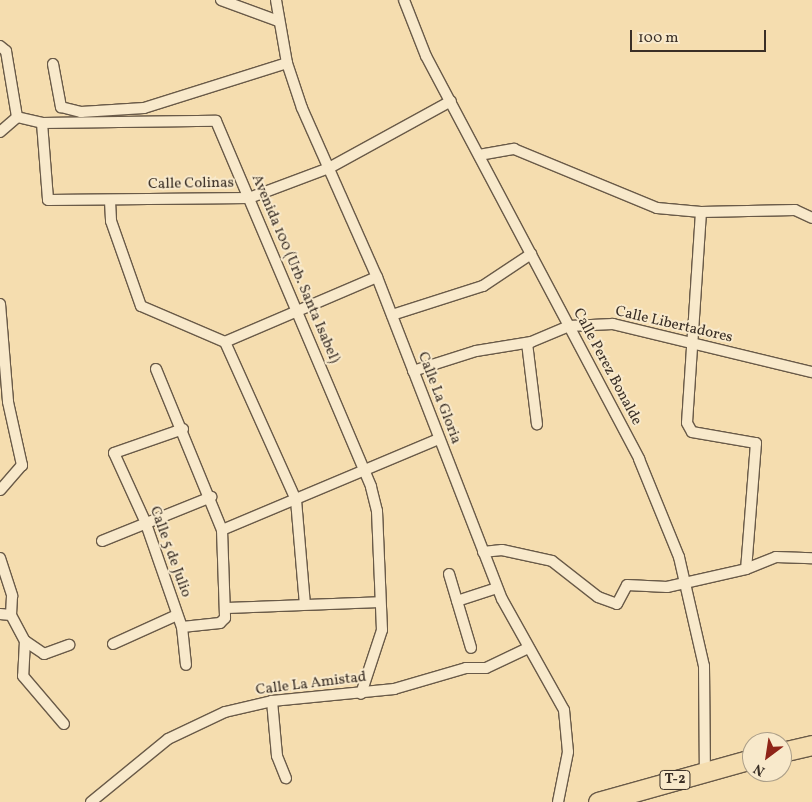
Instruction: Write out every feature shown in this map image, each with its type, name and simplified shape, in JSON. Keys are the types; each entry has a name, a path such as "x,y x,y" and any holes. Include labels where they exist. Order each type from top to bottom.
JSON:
{"highway":[{"path":"792,750 812,745"},
{"name":"T-2","path":"598,802 742,762"}],"street":[{"path":"221,0 278,21"},
{"name":"Calle La Gloria","path":"276,0 278,21 287,63 329,168 377,277 497,588 526,649 553,686 569,725 558,802"},
{"name":"Calle Perez Bonalde","path":"404,0 426,56 639,459 686,582 704,666 705,771"},
{"path":"0,46 6,51 17,117 0,132"},
{"path":"53,64 62,106 81,112 144,108 287,63"},
{"name":"Calle Colinas","path":"42,123 48,200 110,201 249,198 329,168 451,101"},
{"name":"Avenida 100 (Urb. Santa Isabel)","path":"17,117 42,123 216,121 364,467 377,511 382,630 361,694"},
{"path":"479,155 514,149 657,208 702,212 795,210 812,218"},
{"path":"110,201 111,221 141,306 225,342 296,500 305,604"},
{"path":"702,212 687,423 692,432 756,443 746,569"},
{"path":"392,315 483,286 531,254"},
{"path":"225,342 377,277"},
{"path":"0,304 8,402 22,465 0,490"},
{"name":"Calle Libertadores","path":"413,371 476,351 527,343 569,326 613,324 812,372"},
{"path":"527,343 538,424"},
{"path":"156,369 211,497 222,530 227,608 220,623 182,627"},
{"name":"Calle 5 de Julio","path":"183,429 114,454 145,521 182,627 186,665"},
{"path":"222,530 296,500 364,467 438,439"},
{"path":"102,540 145,521 211,497"},
{"path":"483,552 502,550 552,561 598,597 617,604 627,585 667,587 746,569 776,556 812,558"},
{"path":"0,558 12,596 5,615 25,641 44,654 69,645"},
{"path":"449,574 471,648"},
{"path":"457,601 497,588"},
{"path":"227,608 380,602"},
{"path":"113,644 177,616"},
{"path":"25,641 23,676 64,724"},
{"name":"Calle La Amistad","path":"91,802 168,739 196,724 272,701 361,694 466,668 486,668 526,649"},
{"path":"272,701 277,756 286,778"}]}
